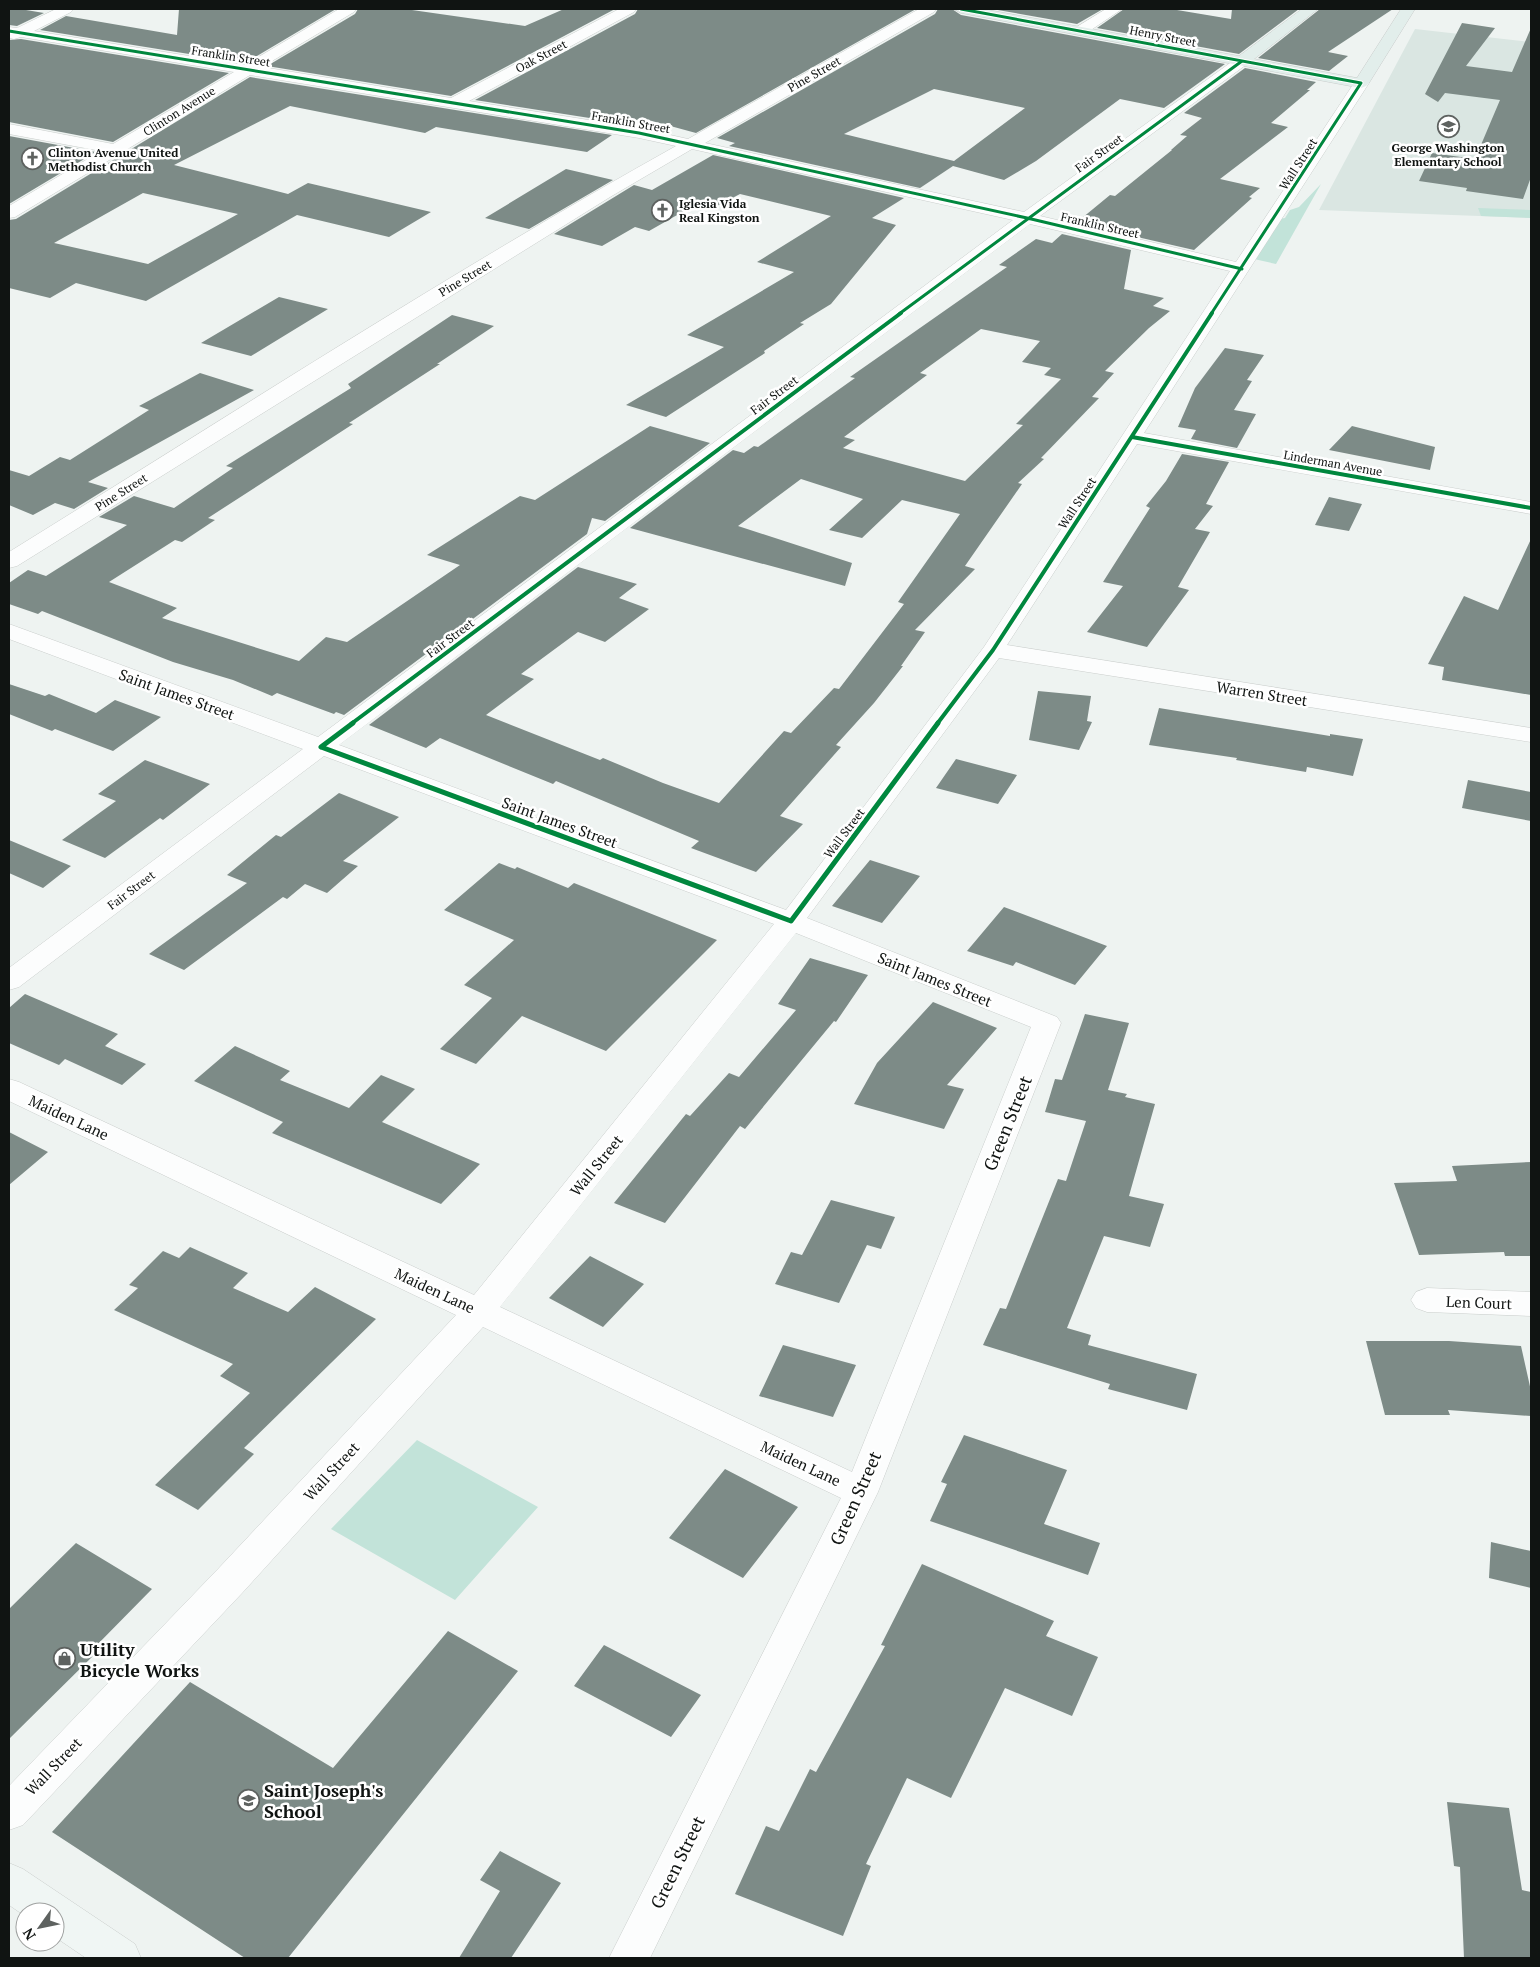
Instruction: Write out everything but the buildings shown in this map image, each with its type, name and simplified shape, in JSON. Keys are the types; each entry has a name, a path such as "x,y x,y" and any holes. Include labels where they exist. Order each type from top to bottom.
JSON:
{"main road":[{"name":"Henry Street","path":"961,9 1361,83"},
{"name":"Fair Street","path":"1242,61 1311,9"},
{"name":"Wall Street","path":"1361,83 1408,9"},
{"path":"9,1882 38,1902"},
{"path":"65,1920 121,1958"}],"street":[{"path":"12,34 66,9"},
{"name":"Clinton Avenue","path":"9,213 349,9"},
{"name":"Oak Street","path":"453,102 629,9"},
{"name":"Pine Street","path":"9,562 456,283 604,193 929,9"},
{"path":"1080,31 1115,9"},
{"name":"Franklin Street","path":"12,34 248,69 640,132 1027,218 1242,269"},
{"name":"Fair Street","path":"9,981 1027,218 1242,61"},
{"name":"Wall Street","path":"9,1812 231,1580 479,1311 791,921 993,650 1361,83"},
{"path":"9,129 117,149"},
{"name":"Linderman Avenue","path":"1132,437 1531,508"},
{"name":"Saint James Street","path":"9,631 791,921 1047,1023"},
{"name":"Warren Street","path":"993,650 1531,735"},
{"name":"Green Street","path":"629,1958 861,1492 1047,1023"},
{"name":"Maiden Lane","path":"9,1089 861,1492"},
{"name":"Len Court","path":"1427,1300 1531,1304"}],"shaded area":[{"name":"George Washington Elementary School","path":"1415,29 1531,42 1531,218 1319,210"}],"green space":[{"path":"1321,184 1276,264 1254,259 1279,219 1285,218 1290,210 1299,207"},
{"path":"1478,208 1531,210 1531,218 1481,216"},
{"path":"417,1440 538,1507 455,1600 331,1529"}],"cycle path":[{"path":"321,747 791,921 993,650 1361,83 961,9"},
{"path":"9,31 639,133 1027,218 1242,269"},
{"path":"321,747 1027,218 1242,61"},
{"path":"1132,437 1531,508"}],"place":[{"name":"George Washington Elementary School","path":"1448,126"},
{"name":"Clinton Avenue United Methodist Church","path":"32,159"},
{"name":"Iglesia Vida Real Kingston","path":"663,210"},
{"name":"Utility Bicycle Works","path":"64,1659"},
{"name":"Saint Joseph's School","path":"248,1800"}]}
